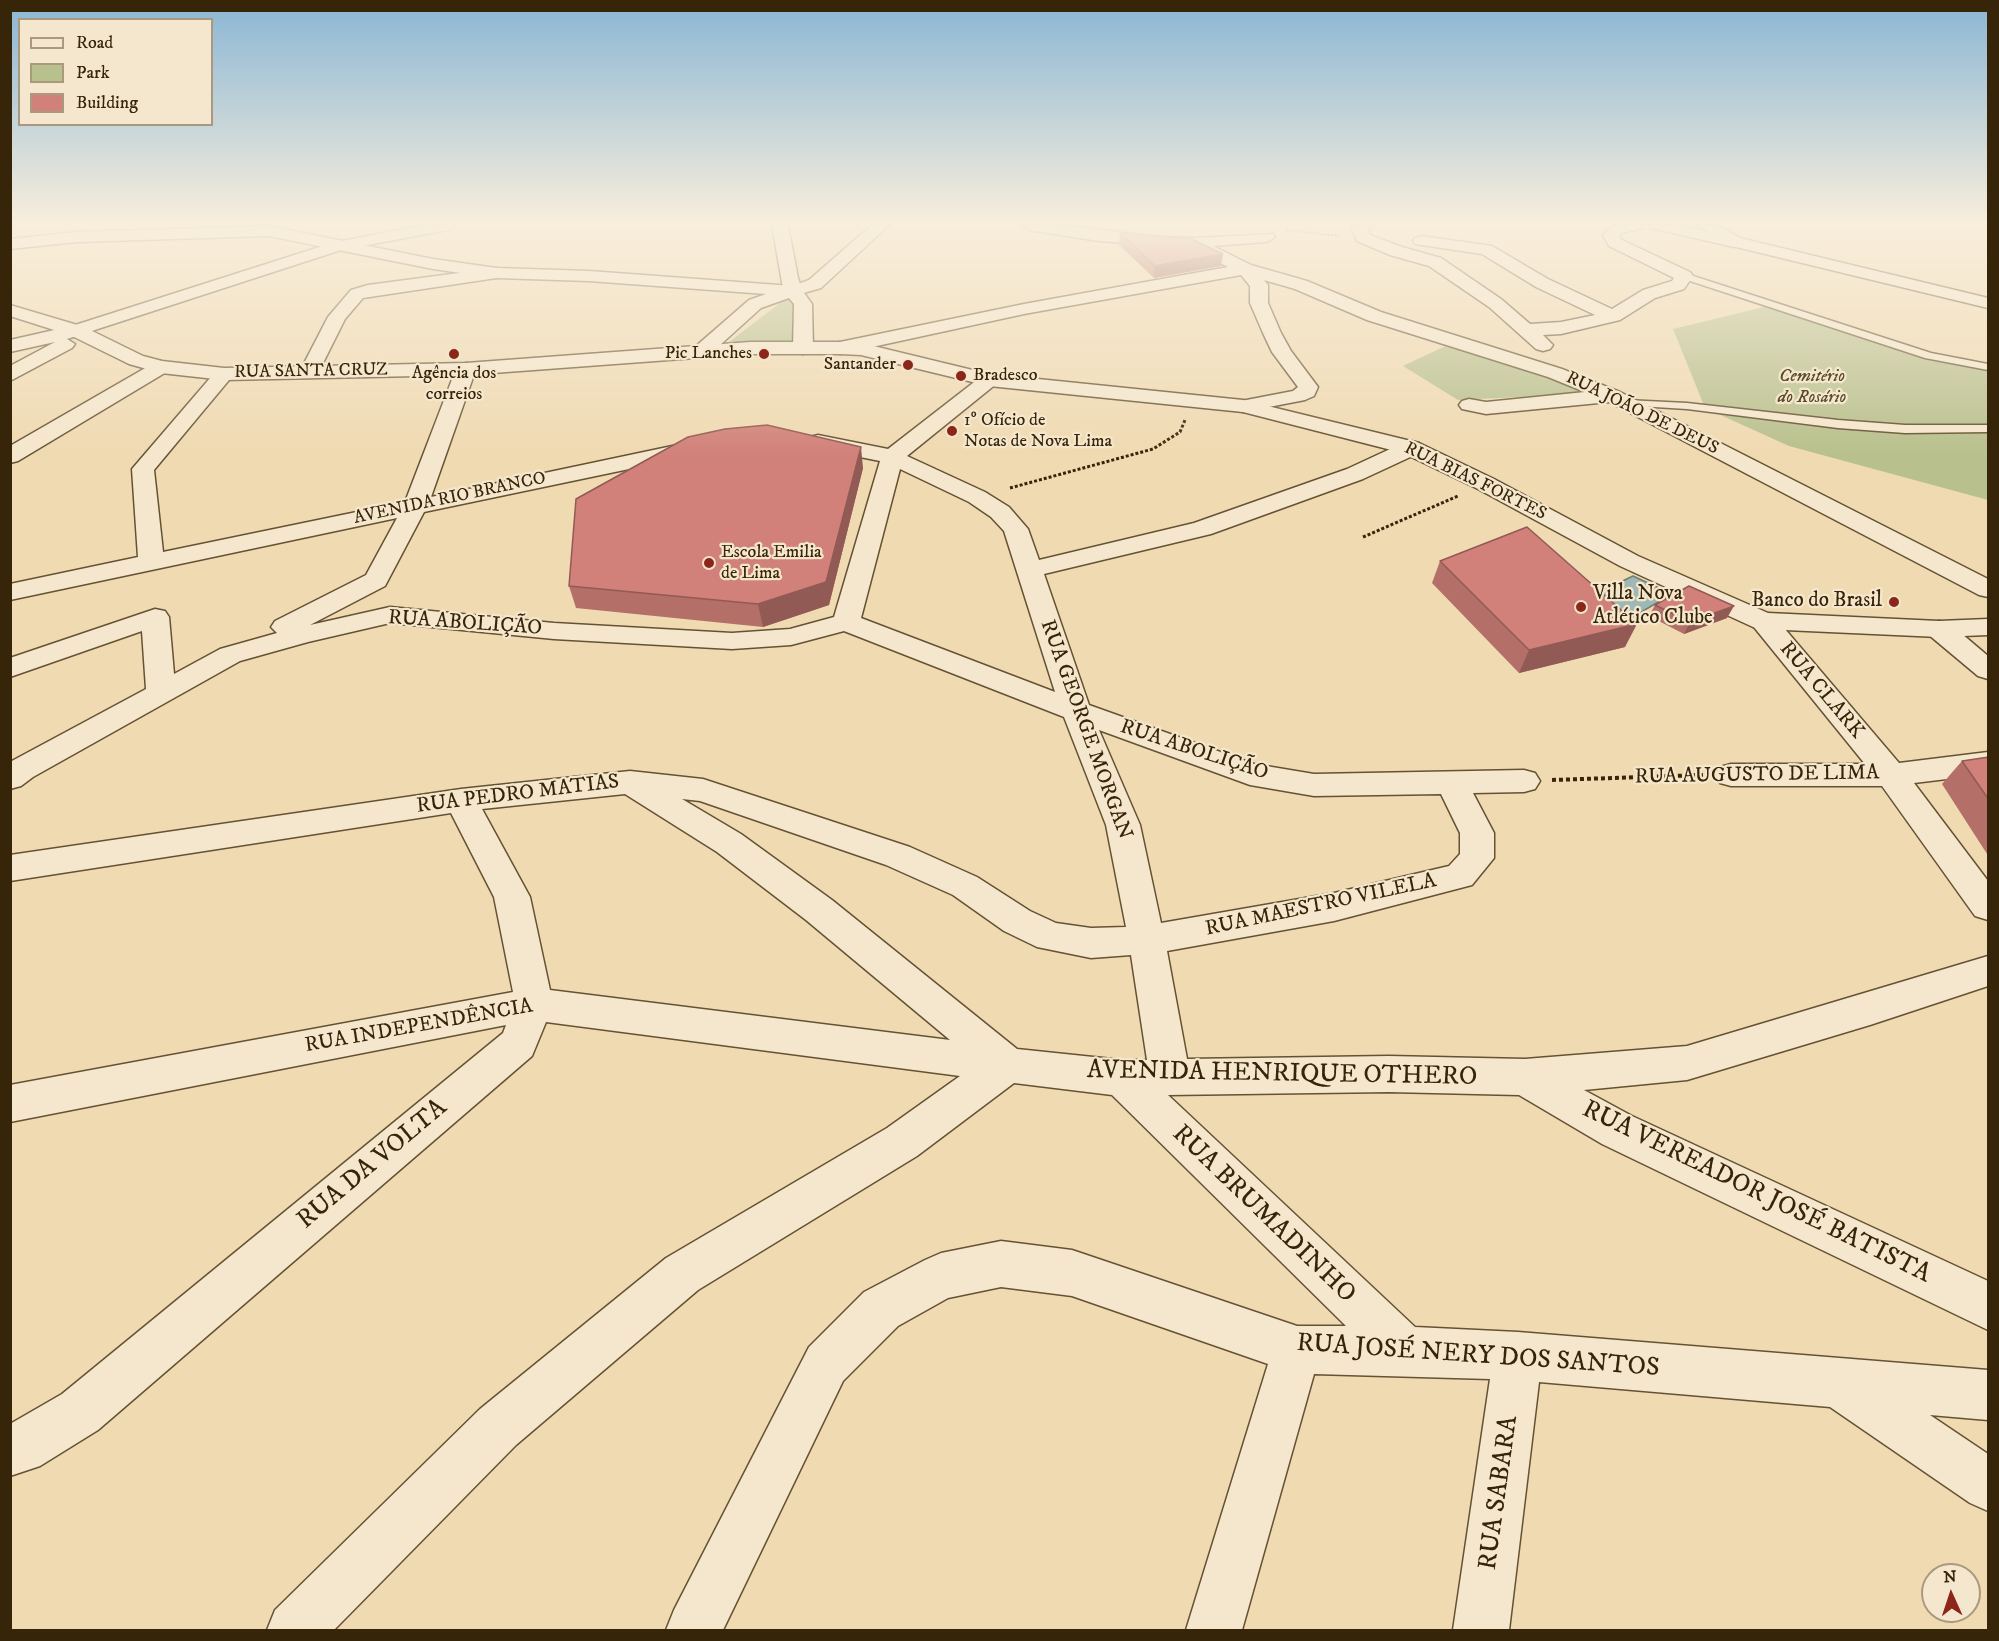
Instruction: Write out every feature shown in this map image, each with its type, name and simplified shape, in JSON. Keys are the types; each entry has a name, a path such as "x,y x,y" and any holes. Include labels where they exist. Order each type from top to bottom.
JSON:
{"street":[{"path":"10,346 80,333 173,302"},
{"path":"309,373 337,317 350,302"},
{"path":"702,351 760,302"},
{"path":"801,302 803,348"},
{"path":"840,348 1065,302"},
{"path":"1243,406 1298,396 1306,392 1308,387 1277,342 1259,302"},
{"name":"RUA JOÃO DE DEUS","path":"1340,302 1374,316 1555,373 1619,399 1989,589"},
{"path":"1493,302 1528,330 1553,356 1555,373"},
{"path":"1582,302 1613,316"},
{"path":"1528,330 1561,328 1613,316 1637,302"},
{"name":"RUA SANTA CRUZ","path":"10,310 80,333 136,360 160,367 224,374 466,369 750,348 803,348"},
{"path":"10,375 80,333"},
{"name":"RUA BIAS FORTES","path":"803,348 861,349 989,380 1243,406 1411,447 1486,484 1629,561 1763,621 1989,638"},
{"path":"10,456 160,367"},
{"path":"230,655 376,580 415,507 466,369"},
{"path":"151,562 143,469 224,374"},
{"path":"846,622 892,457 989,380"},
{"path":"1469,405 1486,408 1619,399"},
{"path":"793,438 892,457"},
{"name":"AVENIDA RIO BRANCO","path":"10,592 718,443"},
{"path":"1029,570 1202,529 1355,474 1411,447"},
{"name":"RUA GEORGE MORGAN","path":"892,457 977,497 1000,512 1016,530 1076,711 1123,825 1147,940 1170,1076"},
{"path":"376,580 390,615"},
{"name":"RUA ABOLIÇÃO","path":"10,778 22,769 230,655 302,635 390,615 554,631 732,641 791,637 846,622 1076,711 1250,774 1314,785 1524,781"},
{"path":"10,668 155,617 161,694"},
{"name":"RUA CLARK","path":"1763,621 1891,775 1989,906"},
{"name":"RUA BIAS FORTES","path":"1945,634 1989,627"},
{"path":"1945,634 1989,670"},
{"name":"RUA AUGUSTO DE LIMA","path":"1731,775 1891,775 1989,763"},
{"name":"RUA MAESTRO VILELA","path":"630,782 703,790 898,856 965,886 1017,921 1050,937 1091,943 1147,940 1334,907 1460,876 1477,858 1477,832 1451,782"},
{"name":"RUA PEDRO MATIAS","path":"10,868 460,800 630,782 729,843 819,910 1008,1065"},
{"path":"460,800 512,897 534,1004"},
{"name":"AVENIDA HENRIQUE OTHERO","path":"1008,1065 1122,1078 1389,1074 1525,1077 1687,1063 1870,1010 1989,971"},
{"name":"RUA INDEPENDÊNCIA","path":"10,1104 534,1004 1008,1065"},
{"name":"RUA DA VOLTA","path":"16,1449 80,1412 518,1044 534,1004"},
{"path":"295,1630 498,1427 682,1274 902,1142 1008,1065"},
{"name":"RUA VEREADOR JOSÉ BATISTA","path":"1525,1077 1617,1130 1964,1293 1989,1307"},
{"name":"RUA BRUMADINHO","path":"1122,1078 1405,1351"},
{"name":"RUA JOSÉ NERY DOS SANTOS","path":"694,1630 826,1364 881,1309 941,1276 1001,1264 1072,1273 1297,1350 1405,1351 1518,1356 1989,1395"},
{"path":"1214,1630 1297,1350"},
{"name":"RUA SABARA","path":"1481,1630 1518,1356"},
{"path":"1841,1384 1989,1485"}],"lane":[{"path":"1762,302 1929,356 1989,367"},
{"path":"1619,399 1849,425 1905,429 1989,429"}],"path":[{"path":"977,497 1153,449 1180,432 1192,400"},
{"path":"1363,537 1486,484"},
{"name":"RUA AUGUSTO DE LIMA","path":"1524,781 1731,775"}],"green space":[{"path":"782,302 793,302 797,341 729,342"},
{"name":"Cemitério do Rosário","path":"1768,306 1917,355 1988,369 1988,500 1789,446 1705,408 1673,329"},
{"path":"1452,343 1508,366 1559,379 1583,394 1458,400 1403,366"}],"water":[{"path":"1633,576 1672,594 1631,618 1589,597"}],"building":[{"name":"Escola Emilia de Lima","path":"767,425 861,447 826,582 758,604 569,586 576,499 688,437 725,429"},
{"path":"1527,527 1637,624 1529,650 1440,561"},
{"path":"1689,586 1734,606 1690,622 1655,605"},
{"path":"1989,757 1989,800 1962,761"}],"place":[{"name":"Agência dos correios","path":"454,354"},
{"name":"Pic Lanches","path":"764,354"},
{"name":"Santander","path":"908,365"},
{"name":"Bradesco","path":"961,376"},
{"name":"1º Ofício de Notas de Nova Lima","path":"952,431"},
{"name":"Escola Emilia de Lima","path":"709,563"},
{"name":"Banco do Brasil","path":"1894,602"},
{"name":"Villa Nova Atlético Clube","path":"1581,607"}]}
